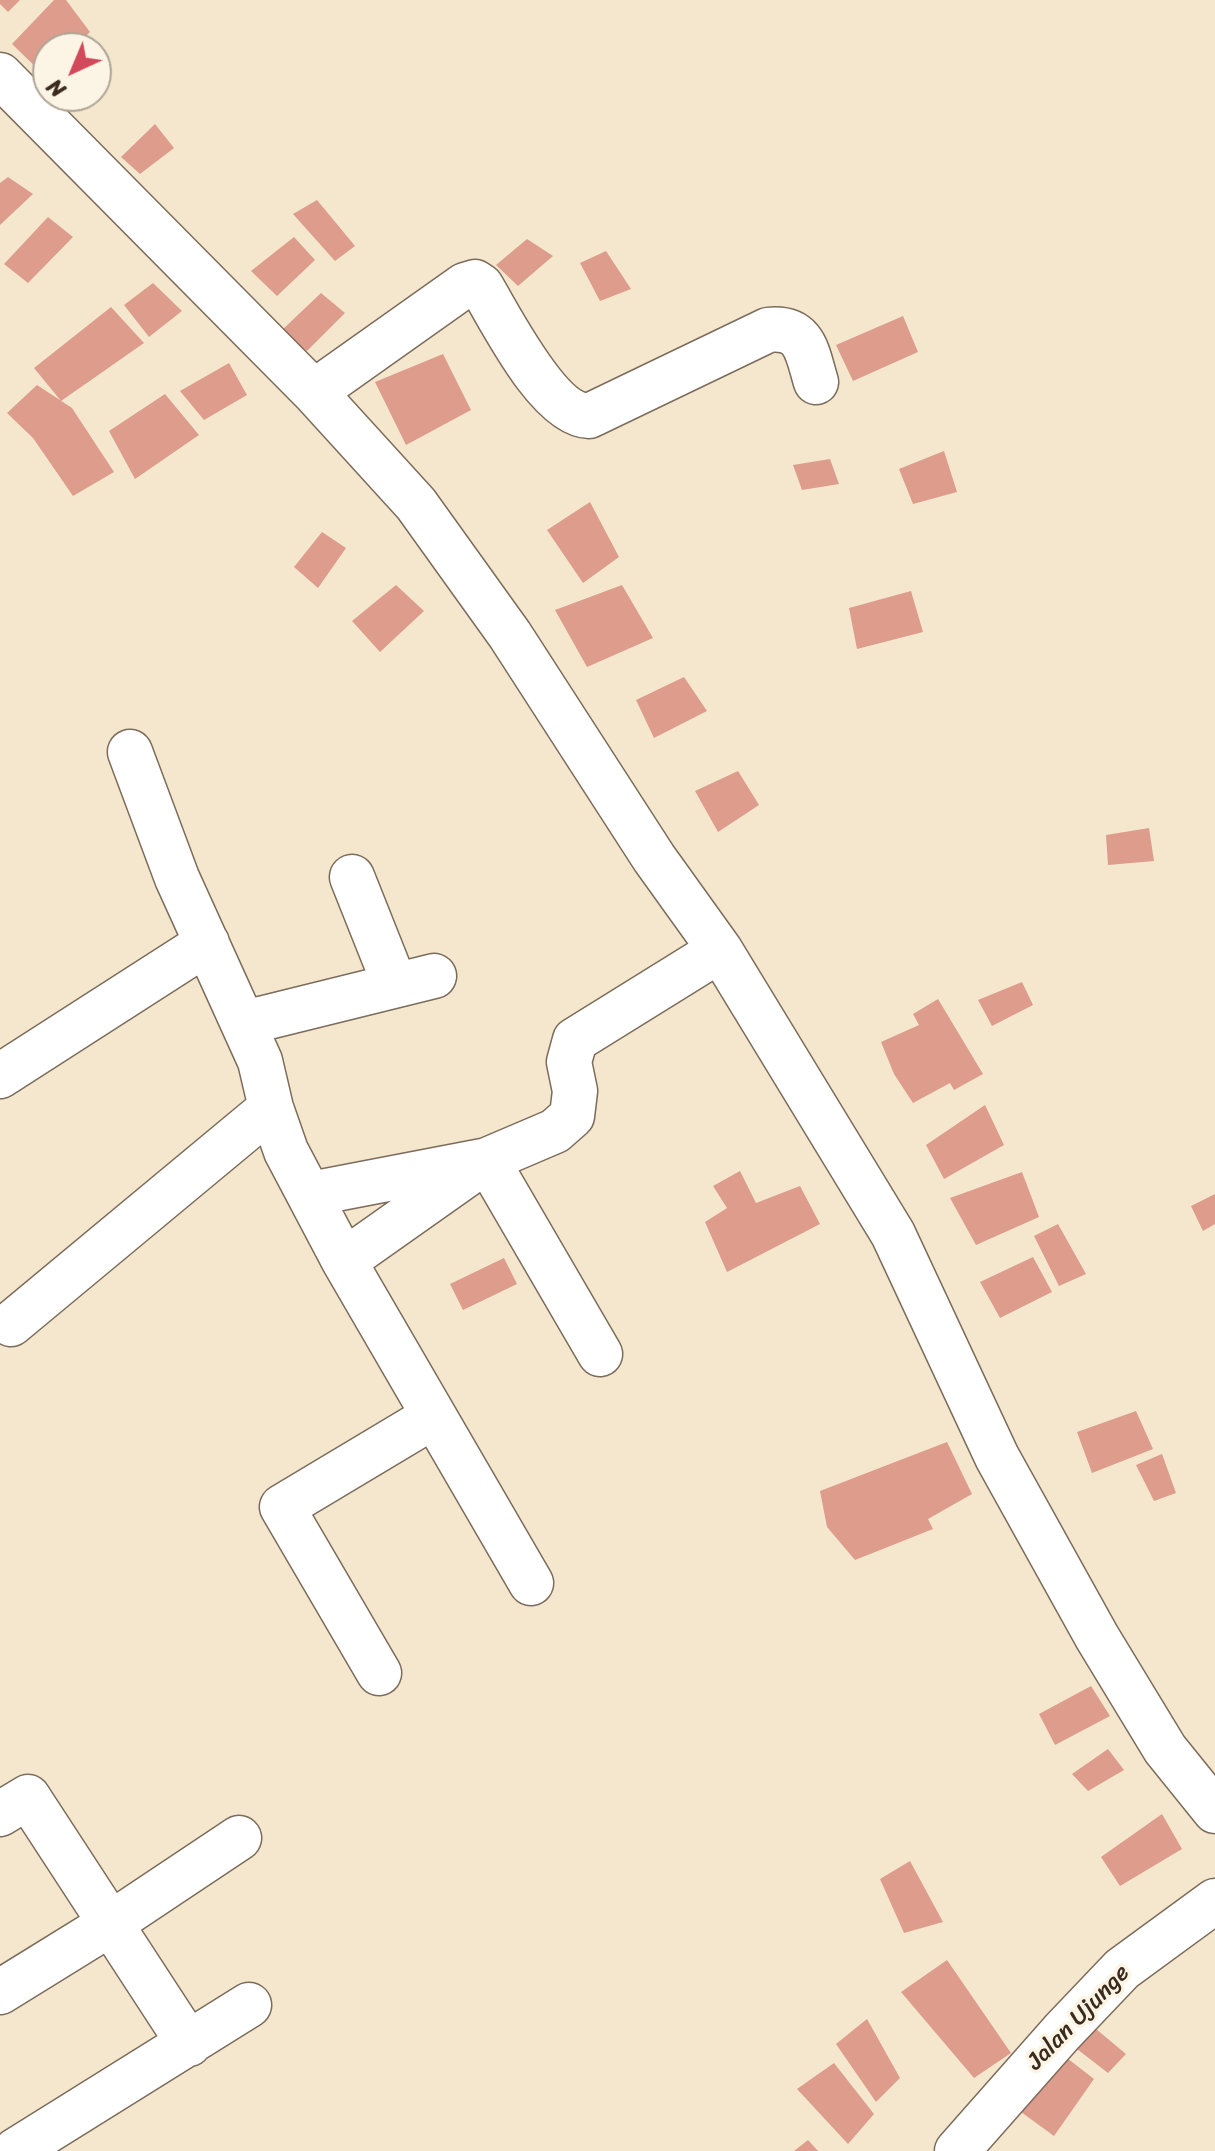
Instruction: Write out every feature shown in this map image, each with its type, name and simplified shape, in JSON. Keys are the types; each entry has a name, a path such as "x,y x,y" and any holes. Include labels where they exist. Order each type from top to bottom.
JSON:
{"street":[{"path":"0,75 314,392 416,504 510,635 654,858 720,950 893,1234 997,1457 1097,1637 1165,1749 1215,1811"},
{"path":"314,392 465,285 475,282 481,286 545,390 581,415 589,416 768,330 783,328 795,332 806,350 816,382"},
{"path":"130,752 177,878 260,1061 271,1108 286,1151 344,1261 531,1583"},
{"path":"244,1023 414,980 352,877"},
{"path":"0,1076 207,943"},
{"path":"344,1261 487,1160 555,1131 572,1116 575,1091 569,1062 575,1040 720,950"},
{"path":"11,1324 271,1108"},
{"path":"310,1194 487,1160"},
{"path":"487,1160 600,1354"},
{"path":"379,1673 282,1507 434,1416"},
{"path":"0,1814 28,1797 189,2044"},
{"path":"0,1992 110,1924 239,1838"},
{"name":"Jalan Ujunge","path":"957,2151 1122,1969 1215,1901"},
{"path":"15,2151 249,2005"}],"building":[{"path":"0,0 20,0 8,12"},
{"path":"54,0 66,0 90,32 32,32 32,63 12,44"},
{"path":"155,124 174,148 140,174 121,157"},
{"path":"8,177 33,194 0,225 0,183"},
{"path":"317,200 355,246 335,261 293,214"},
{"path":"48,217 73,237 28,283 4,264"},
{"path":"294,237 315,260 277,296 251,271"},
{"path":"527,239 553,256 518,286 496,265"},
{"path":"606,251 631,289 600,301 580,263"},
{"path":"153,283 182,311 149,337 124,305"},
{"path":"321,293 345,313 307,351 281,331"},
{"path":"111,307 144,343 61,401 34,368"},
{"path":"903,316 918,352 853,381 836,345"},
{"path":"443,354 471,410 406,445 375,382"},
{"path":"229,363 247,395 204,420 180,391"},
{"path":"37,385 72,408 114,472 73,496 33,438 7,413"},
{"path":"165,394 199,435 135,479 109,431"},
{"path":"944,451 957,492 913,504 899,469"},
{"path":"830,459 839,484 802,490 793,465"},
{"path":"590,502 619,557 583,583 547,530"},
{"path":"322,532 346,548 318,588 294,567"},
{"path":"396,585 424,611 380,652 352,621"},
{"path":"622,585 653,638 587,667 555,610"},
{"path":"911,591 923,632 857,649 849,608"},
{"path":"684,677 707,711 654,738 636,700"},
{"path":"738,771 759,805 718,832 695,791"},
{"path":"1149,828 1154,861 1108,865 1106,835"},
{"path":"1022,982 1033,1005 992,1026 978,1000"},
{"path":"938,999 983,1074 954,1090 950,1083 913,1103 894,1074 881,1042 919,1025 913,1014"},
{"path":"985,1105 1004,1145 944,1179 926,1145"},
{"path":"740,1171 756,1203 800,1186 820,1224 727,1272 705,1222 727,1208 713,1186"},
{"path":"1022,1172 1039,1217 976,1245 950,1198"},
{"path":"1215,1194 1215,1224 1203,1231 1191,1206"},
{"path":"1058,1224 1086,1274 1059,1286 1034,1236"},
{"path":"1033,1257 1052,1292 1000,1318 980,1282"},
{"path":"504,1258 517,1284 463,1310 450,1284"},
{"path":"1136,1411 1153,1449 1092,1473 1077,1432"},
{"path":"947,1442 972,1494 928,1519 933,1529 855,1560 827,1527 820,1491"},
{"path":"1162,1454 1176,1493 1154,1501 1136,1465"},
{"path":"1091,1686 1110,1716 1055,1745 1039,1714"},
{"path":"1108,1749 1124,1770 1088,1791 1072,1774"},
{"path":"1162,1814 1182,1849 1120,1886 1101,1857"},
{"path":"910,1861 943,1922 904,1933 880,1879"},
{"path":"947,1960 1011,2053 974,2078 901,1992"},
{"path":"867,2019 900,2078 876,2102 836,2044"},
{"path":"1096,2029 1126,2054 1108,2073 1077,2049"},
{"path":"1067,2058 1094,2079 1054,2136 1021,2112"},
{"path":"834,2063 874,2114 848,2144 797,2089"},
{"path":"808,2140 818,2151 794,2151"}]}
